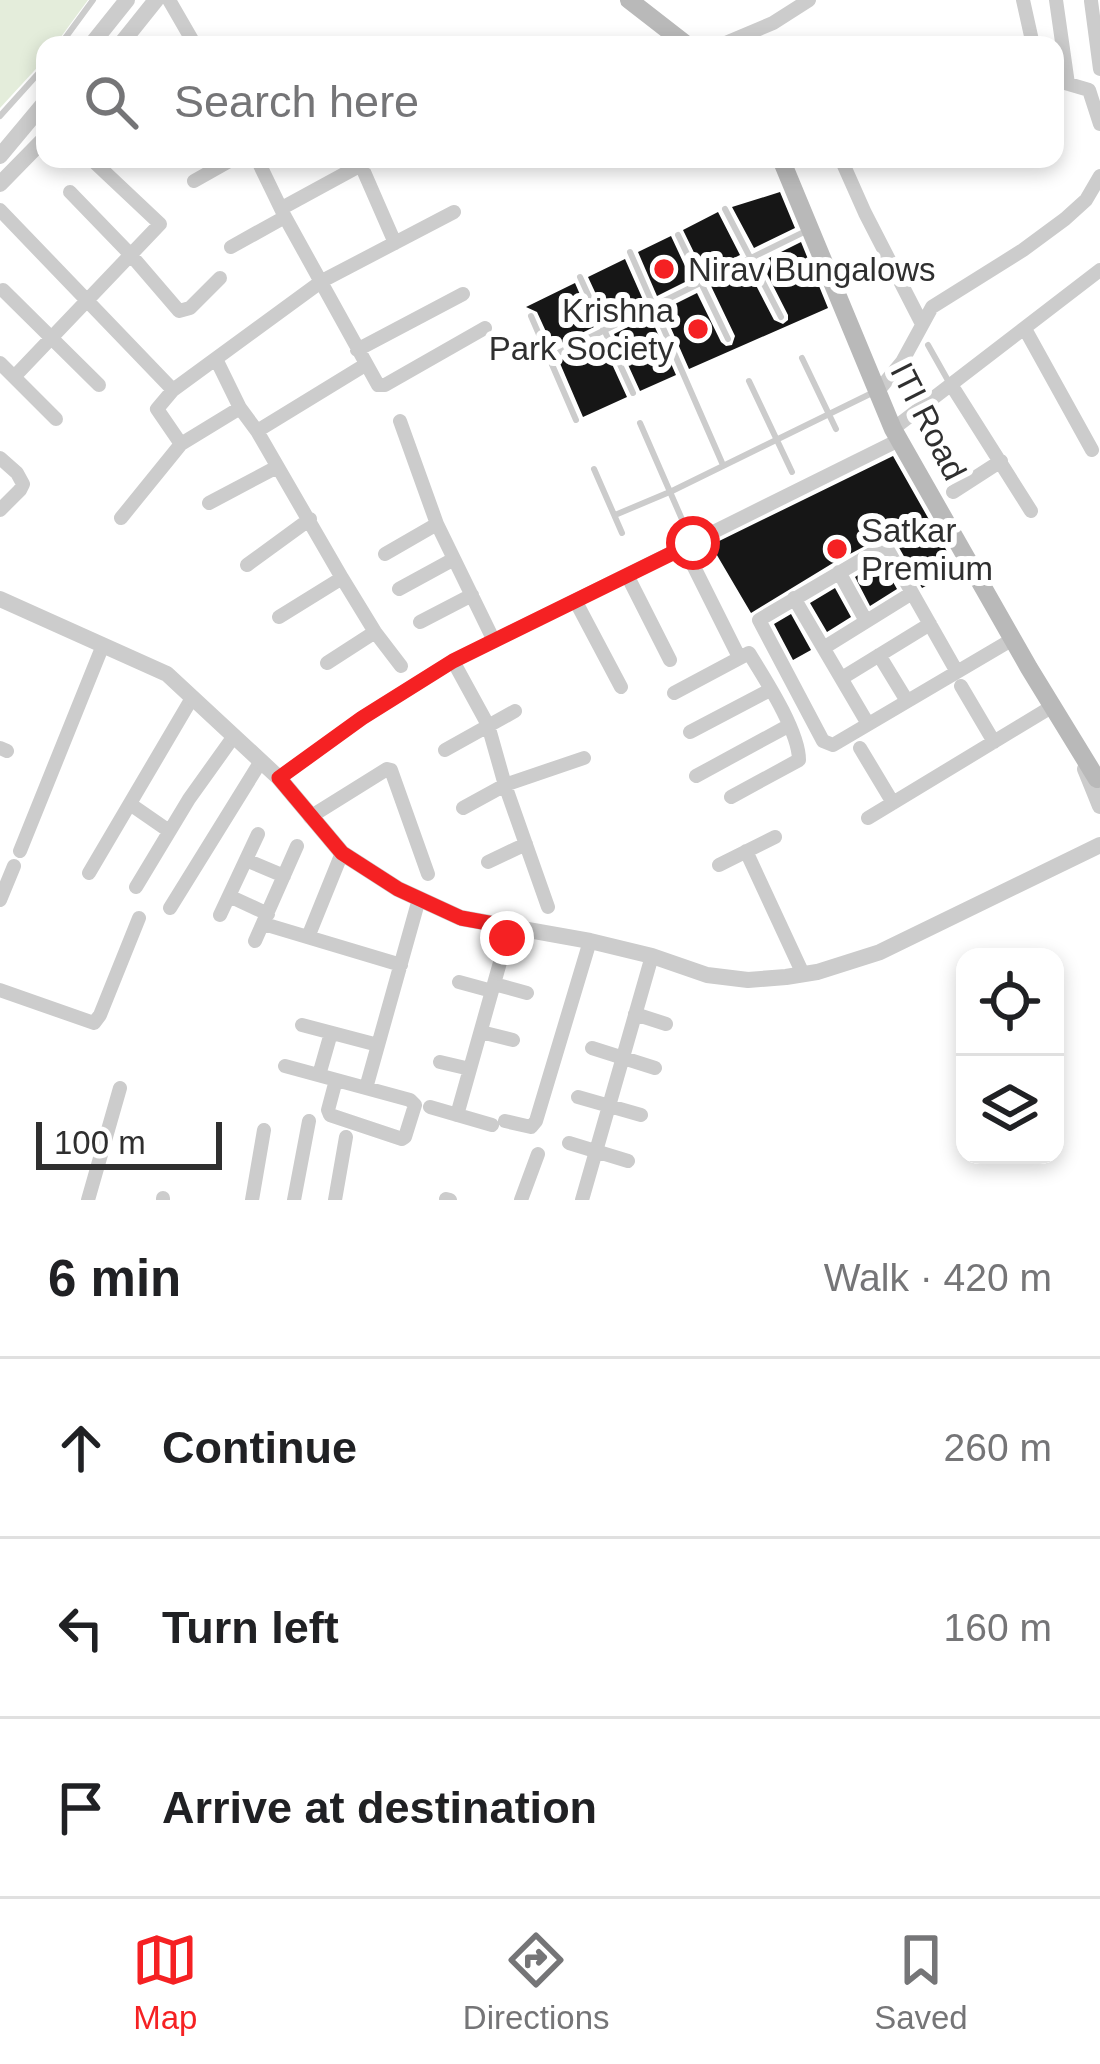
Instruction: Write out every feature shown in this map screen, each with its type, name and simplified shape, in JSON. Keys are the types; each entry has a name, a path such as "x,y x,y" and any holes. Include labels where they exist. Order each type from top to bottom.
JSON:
{"main road":[{"path":"629,0 675,36"},
{"name":"ITI Road","path":"785,168 896,434 1094,769"}],"street":[{"path":"98,36 128,0"},
{"path":"127,36 156,0"},
{"path":"169,0 190,36"},
{"path":"742,36 809,0"},
{"path":"1023,0 1031,36"},
{"path":"1056,0 1062,36"},
{"path":"1069,84 1100,72 1090,1"},
{"path":"1064,52 1069,84"},
{"path":"1069,84 1091,92 1100,124"},
{"path":"0,156 36,113"},
{"path":"0,184 36,147"},
{"path":"14,377 160,224 101,168"},
{"path":"194,181 217,168"},
{"path":"262,168 375,383 385,386 485,328"},
{"path":"231,247 356,168"},
{"path":"368,168 395,243"},
{"path":"845,168 922,324"},
{"path":"878,391 939,301 1065,219 1086,200 1100,176"},
{"path":"70,192 182,312 220,278"},
{"path":"0,210 173,390"},
{"path":"181,444 158,409 173,390 322,281 454,212"},
{"path":"279,778 453,661 688,545 896,434 1100,270"},
{"path":"3,290 99,385"},
{"path":"357,350 463,293"},
{"path":"1024,329 1091,450"},
{"path":"216,359 240,408 342,578 401,665"},
{"path":"0,363 56,419"},
{"path":"257,431 365,365"},
{"path":"952,386 1031,512"},
{"path":"121,518 181,444 240,408"},
{"path":"400,421 437,524 494,641"},
{"path":"0,458 23,484 0,510"},
{"path":"952,492 1000,461"},
{"path":"209,503 277,467"},
{"path":"248,565 310,519"},
{"path":"385,554 437,524"},
{"path":"688,545 739,657"},
{"path":"994,742 959,679 930,624 885,548 762,616 760,625 824,741 833,746 907,701 959,679 1013,639"},
{"path":"400,589 454,560"},
{"path":"838,572 866,621"},
{"path":"627,575 670,660"},
{"path":"279,617 342,578"},
{"path":"824,647 912,593"},
{"path":"420,622 472,595"},
{"path":"794,598 868,724"},
{"path":"0,599 167,674 279,778 342,853 398,889 461,918 590,941 707,974 748,980 803,974 880,952 1100,845"},
{"path":"576,602 621,687"},
{"path":"842,678 930,624"},
{"path":"327,663 375,632"},
{"path":"0,900 103,646"},
{"path":"674,693 749,653 770,690 799,760 730,797"},
{"path":"879,656 907,701"},
{"path":"453,661 488,725 548,907"},
{"path":"690,732 770,690"},
{"path":"89,873 192,698"},
{"path":"868,818 1053,706"},
{"path":"446,749 515,711"},
{"path":"696,776 788,726"},
{"path":"136,886 234,736"},
{"path":"860,748 892,803"},
{"path":"463,808 505,785 584,758"},
{"path":"170,908 261,761"},
{"path":"1094,769 1085,772 1100,806"},
{"path":"310,818 391,770 428,874"},
{"path":"130,804 169,831"},
{"path":"220,916 258,834"},
{"path":"719,865 775,837"},
{"path":"488,862 526,844"},
{"path":"255,941 297,846"},
{"path":"746,851 803,974"},
{"path":"308,937 342,853"},
{"path":"246,860 284,876"},
{"path":"230,896 266,919 308,937 400,965"},
{"path":"366,1088 419,899"},
{"path":"0,990 94,1023 139,918"},
{"path":"457,1115 510,927"},
{"path":"430,1107 531,1127 590,941"},
{"path":"582,1200 652,956"},
{"path":"459,982 527,993"},
{"path":"635,1014 666,1024"},
{"path":"302,1025 378,1046"},
{"path":"481,1032 513,1040"},
{"path":"319,1076 332,1033"},
{"path":"592,1048 655,1067"},
{"path":"440,1062 470,1069"},
{"path":"285,1066 319,1076 337,1080 366,1088 413,1102 405,1137 330,1115 337,1080"},
{"path":"88,1200 120,1088"},
{"path":"578,1096 641,1115"},
{"path":"293,1200 310,1121"},
{"path":"252,1200 264,1130"},
{"path":"335,1200 346,1137"},
{"path":"569,1143 628,1160"},
{"path":"521,1200 538,1154"}],"lane":[{"path":"67,36 93,0"},
{"path":"0,116 36,76"},
{"path":"725,209 781,316"},
{"path":"550,357 812,229"},
{"path":"678,235 728,339"},
{"path":"630,252 723,465"},
{"path":"580,277 633,394"},
{"path":"531,316 577,420"},
{"path":"928,345 952,386"},
{"path":"802,358 836,429"},
{"path":"749,381 792,472"},
{"path":"615,515 878,391"},
{"path":"640,423 672,491 688,545"},
{"path":"594,469 622,533"}],"green space":[{"path":"0,0 88,0 62,36 36,36 36,69 0,108"}],"building":[{"path":"780,192 795,228 754,248 732,207"},
{"path":"718,212 740,255 704,273 683,230"},
{"path":"671,236 691,279 657,296 638,252"},
{"path":"801,242 828,308 689,369 663,310 697,293 721,342 732,345 735,336 711,286 747,268 774,320 783,324 788,315 761,262"},
{"path":"625,259 644,302 608,320 588,277"},
{"path":"575,283 594,327 553,347 537,312 526,307"},
{"path":"650,316 676,375 640,391 614,334"},
{"path":"601,340 627,397 583,417 559,361"},
{"path":"893,456 957,569 922,588 897,544 882,537 751,613 711,545"},
{"path":"881,561 897,589 870,606 855,577"},
{"path":"835,588 851,617 827,632 810,603"},
{"path":"791,614 811,650 793,660 774,624"}],"place":[{"name":"Nirav Bungalows","path":"664,269"},
{"name":"Krishna Park Society","path":"698,329"},
{"name":"Satkar Premium","path":"837,549"}],"route":[{"path":"507,938 510,927 461,918 398,889 342,853 279,778 453,661 693,543"}]}
